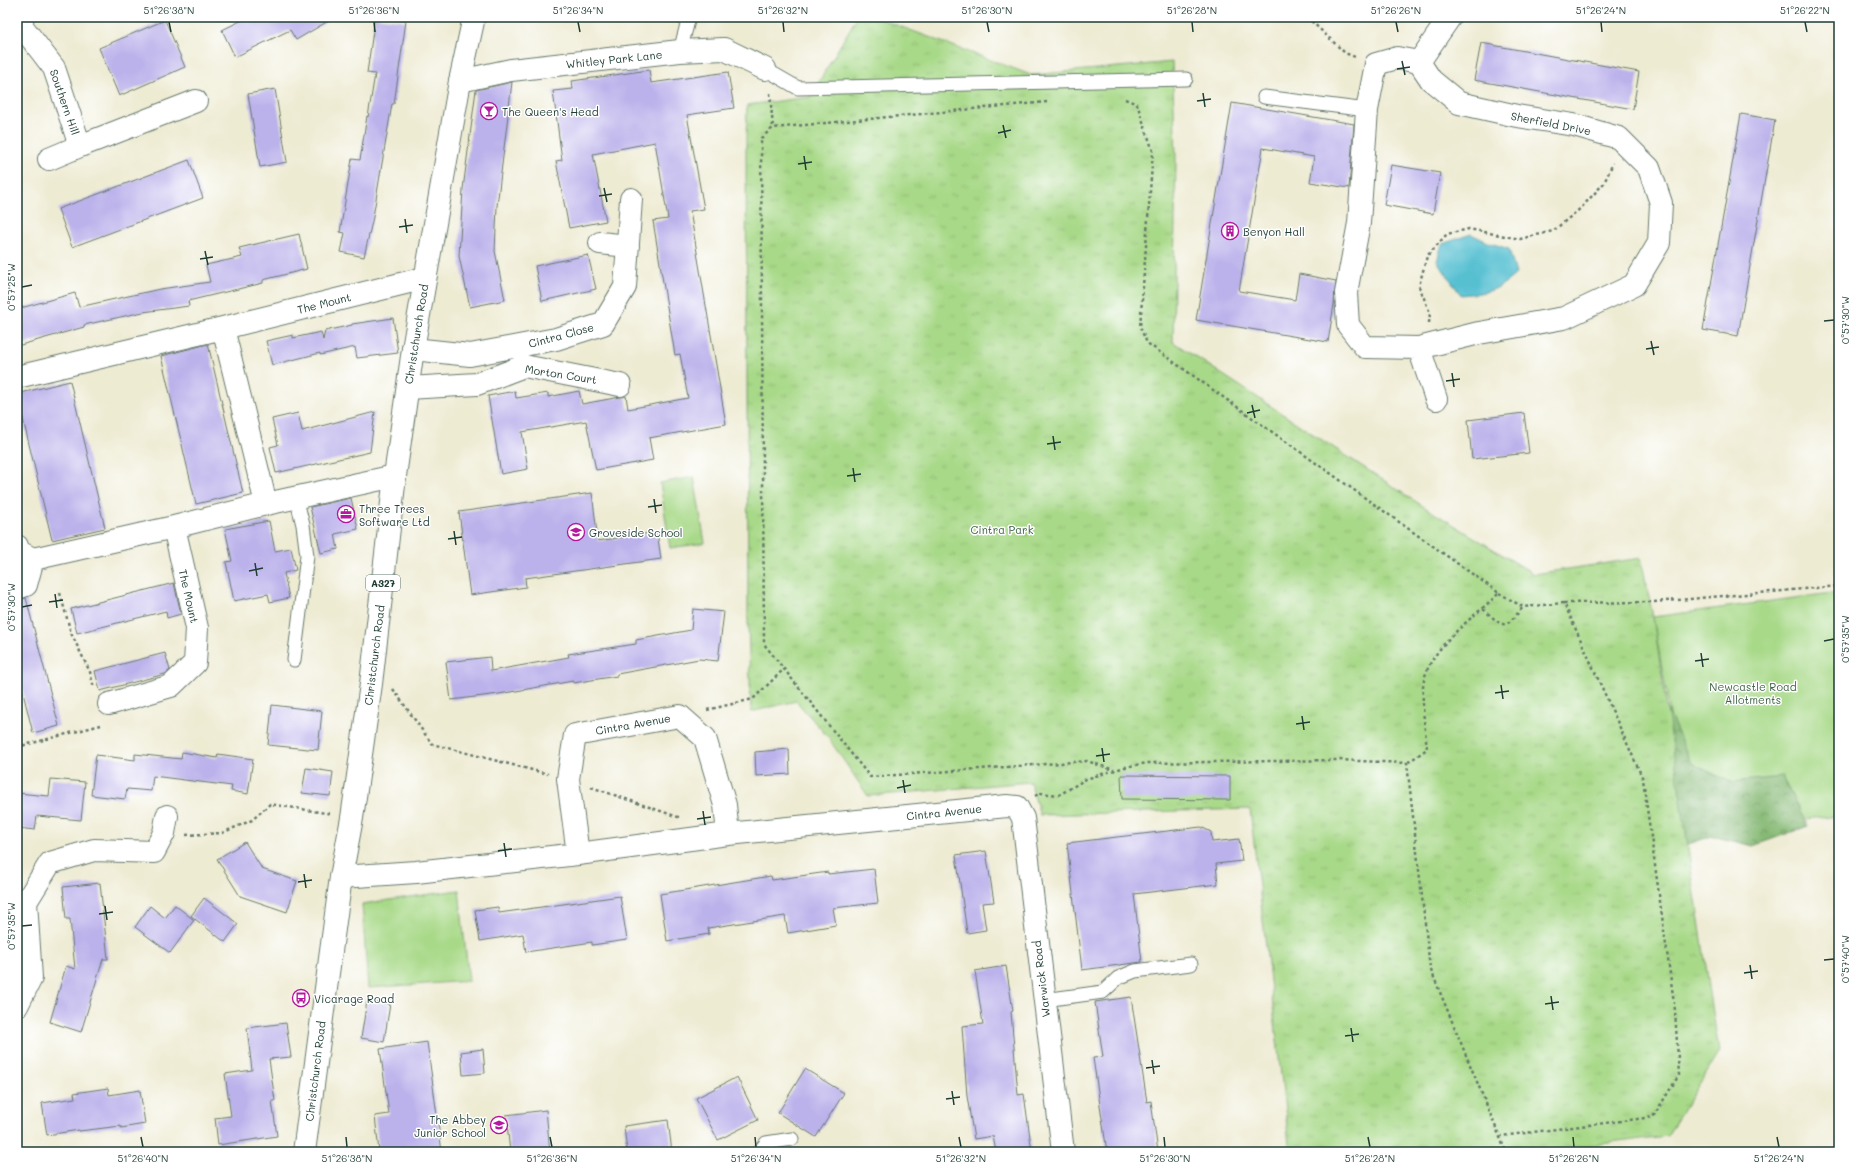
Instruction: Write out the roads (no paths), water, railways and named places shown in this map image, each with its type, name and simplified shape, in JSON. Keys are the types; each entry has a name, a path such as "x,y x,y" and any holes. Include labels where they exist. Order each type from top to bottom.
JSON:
{"street":[{"path":"17,21 23,17"},
{"name":"Christchurch Road","path":"304,1152 341,878 352,818 371,684 395,476 413,349 460,81 474,17"},
{"path":"1419,62 1450,17"},
{"name":"Southern Hill","path":"17,21 54,68 80,146"},
{"name":"Whitley Park Lane","path":"460,81 511,70 680,51 724,49 765,69"},
{"name":"Sherfield Drive","path":"1397,58 1419,62 1431,80 1459,103 1517,116 1574,125 1619,138 1649,168 1662,203 1659,242 1634,285 1564,318 1478,333 1423,346 1366,347 1348,325 1346,293 1359,223 1367,110 1376,64 1397,58"},
{"name":"Southern Hill","path":"49,159 196,102"},
{"name":"Cintra Close","path":"413,349 470,354 556,339 603,324 625,287 631,199"},
{"path":"600,243 628,246"},
{"name":"The Mount","path":"17,377 425,278"},
{"path":"223,328 266,504"},
{"path":"1423,346 1436,399"},
{"name":"Morton Court","path":"408,388 477,384 524,366 620,384"},
{"path":"17,588 26,585 25,553 174,528 266,504 395,476"},
{"name":"The Mount","path":"102,699 171,686 195,663 197,628 174,528"},
{"name":"Cintra Avenue","path":"578,854 568,779 575,735 680,716 705,738 725,805 728,834"},
{"name":"Cintra Avenue","path":"341,878 416,872 578,854 728,834 1007,806 1017,807"},
{"name":"Warwick Road","path":"1017,807 1023,818 1063,1152"},
{"path":"17,1006 32,978 26,902 50,863 94,850 154,852 165,825"}],"lane":[{"path":"680,51 689,17"},
{"path":"765,69 798,88 1186,79"},
{"path":"1264,97 1367,110"},
{"path":"294,660 307,556 303,524 296,497"},
{"path":"1044,1000 1103,992 1118,978 1135,971 1191,964"},
{"path":"759,1152 766,1143 792,1139"}],"water":[{"path":"1471,234 1509,249 1516,274 1502,285 1491,290 1461,295 1437,261 1442,244"}],"place":[{"name":"The Queen's Head","path":"489,111"},
{"name":"Benyon Hall","path":"1230,231"},
{"name":"Three Trees Software Ltd","path":"346,514"},
{"name":"Groveside School","path":"576,532"},
{"name":"Vicarage Road","path":"301,998"},
{"name":"The Abbey Junior School","path":"499,1125"}],"park label":[{"name":"Cintra Park","path":"1002,529"},
{"name":"Newcastle Road Allotments","path":"1753,692"}]}
